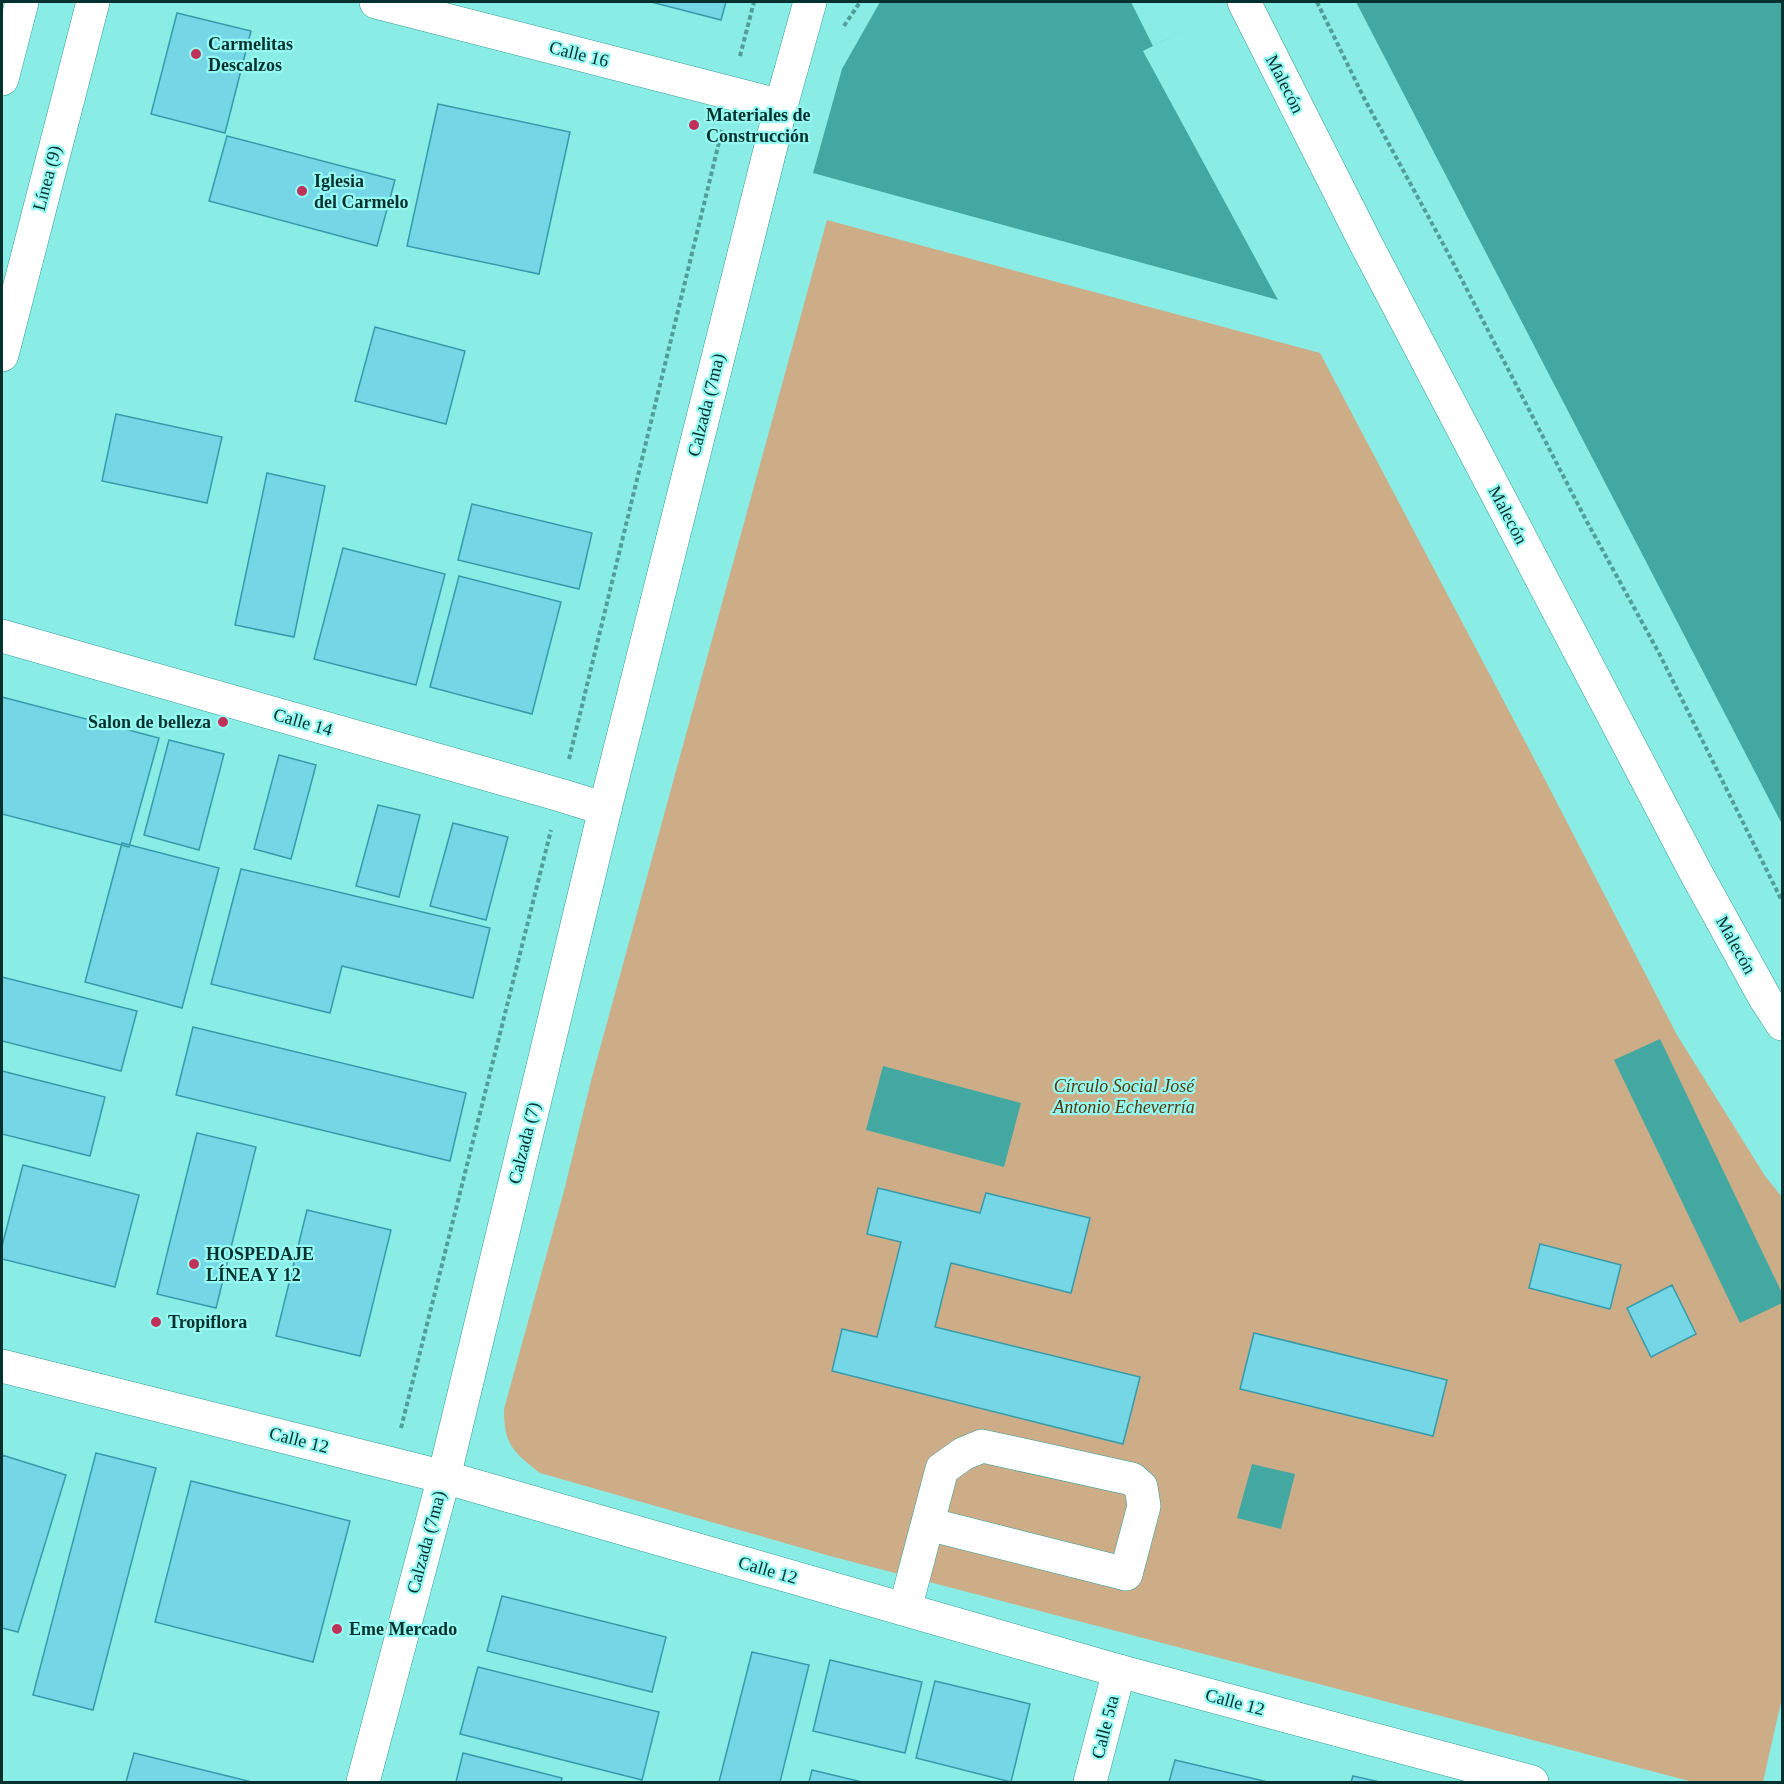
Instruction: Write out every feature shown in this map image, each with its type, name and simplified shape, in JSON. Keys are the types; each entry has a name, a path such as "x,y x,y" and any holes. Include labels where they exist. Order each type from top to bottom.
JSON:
{"main road":[{"path":"2,79 22,2"},
{"name":"Línea (9)","path":"2,355 93,2"},
{"name":"Calle 16","path":"376,2 781,106"},
{"name":"Calzada (7ma)","path":"605,809 781,106 810,2"},
{"name":"Malecón","path":"1244,2 1365,242 1690,863 1765,998 1782,1024"},
{"name":"Calle 14","path":"2,636 605,809"},
{"name":"Calzada (7)","path":"444,1477 605,809"},
{"name":"Calle 12","path":"2,1366 444,1477 1119,1671 1532,1782"},
{"path":"905,1609 942,1469 963,1454 981,1446 1132,1479 1141,1487 1144,1506 1126,1574 928,1524"},
{"name":"Calzada (7ma)","path":"363,1782 444,1477"},
{"name":"Calle 5ta","path":"1090,1782 1119,1671"}],"path":[{"path":"392,1464 560,795 754,2"},
{"path":"844,27 860,2"},
{"path":"1317,2 1365,100 1448,253 1586,520 1660,655 1782,900"}],"green space":[{"name":"Círculo Social José Antonio Echeverría","path":"827,220 1320,353 1677,1035 1765,1176 1782,1197 1782,1698 1763,1782 1693,1782 830,1556 540,1473 512,1447 506,1431 504,1409 564,1191 591,1081"}],"water":[{"path":"880,2 1240,2 1143,51 1278,300 813,173 842,69"},
{"path":"1356,2 1782,2 1782,824"},
{"path":"1660,1039 1782,1293 1782,1303 1740,1323 1614,1060"},
{"path":"883,1066 1021,1103 1004,1167 866,1130"},
{"path":"1252,1464 1295,1474 1281,1529 1237,1518"}],"pier":[{"path":"1131,2 1242,2 1153,46"}],"building":[{"path":"651,2 726,2 721,20"},
{"path":"177,13 251,31 225,133 151,114"},
{"path":"438,104 570,132 539,274 407,246"},
{"name":"Iglesia del Carmelo","path":"227,136 395,180 377,246 209,201"},
{"path":"375,327 465,351 446,424 355,401"},
{"path":"116,414 222,437 207,503 102,481"},
{"path":"267,473 325,486 294,637 235,625"},
{"path":"472,504 592,533 579,589 458,560"},
{"path":"343,548 445,574 416,685 314,659"},
{"path":"459,576 561,602 532,714 430,687"},
{"path":"2,697 159,738 129,847 2,814"},
{"path":"169,740 224,754 199,850 144,835"},
{"path":"279,755 316,765 291,859 254,849"},
{"path":"378,805 420,815 399,897 356,886"},
{"path":"453,823 508,837 486,920 430,906"},
{"path":"122,843 219,868 182,1008 85,982"},
{"path":"241,869 490,928 473,998 342,966 330,1013 211,984"},
{"path":"2,977 137,1011 121,1071 2,1041"},
{"path":"193,1027 466,1093 450,1161 176,1095"},
{"path":"2,1071 105,1097 90,1156 2,1134"},
{"path":"197,1133 256,1147 216,1308 157,1294"},
{"path":"23,1165 139,1195 115,1287 2,1259 2,1246"},
{"path":"878,1188 980,1213 986,1193 1090,1218 1071,1293 951,1263 935,1327 1140,1377 1123,1444 832,1371 842,1329 877,1337 901,1242 867,1234"},
{"path":"307,1210 391,1230 360,1356 276,1336"},
{"path":"1540,1244 1621,1265 1610,1309 1529,1288"},
{"path":"1672,1285 1696,1334 1651,1357 1627,1308"},
{"path":"1254,1333 1447,1380 1433,1436 1240,1389"},
{"path":"96,1453 156,1468 93,1710 33,1695"},
{"path":"2,1455 66,1475 18,1632 2,1628"},
{"path":"191,1481 350,1521 313,1662 155,1622"},
{"path":"502,1596 666,1637 652,1692 487,1651"},
{"path":"752,1652 809,1665 780,1782 719,1782"},
{"path":"830,1660 922,1682 905,1753 813,1731"},
{"path":"478,1667 659,1712 642,1780 460,1734"},
{"path":"935,1681 1030,1704 1011,1782 916,1758"},
{"path":"134,1753 252,1782 126,1782"},
{"path":"463,1753 562,1778 561,1782 456,1782"},
{"path":"1175,1760 1268,1782 1169,1782"},
{"path":"812,1770 862,1782 809,1782"},
{"path":"1353,1776 1380,1782 1351,1782"}],"place":[{"name":"Carmelitas Descalzos","path":"196,54"},
{"name":"Materiales de Construcción","path":"694,125"},
{"name":"Iglesia del Carmelo","path":"302,191"},
{"name":"Salon de belleza","path":"223,722"},
{"name":"HOSPEDAJE LÍNEA Y 12","path":"194,1264"},
{"name":"Tropiflora","path":"156,1322"},
{"name":"Eme Mercado","path":"337,1629"}]}
